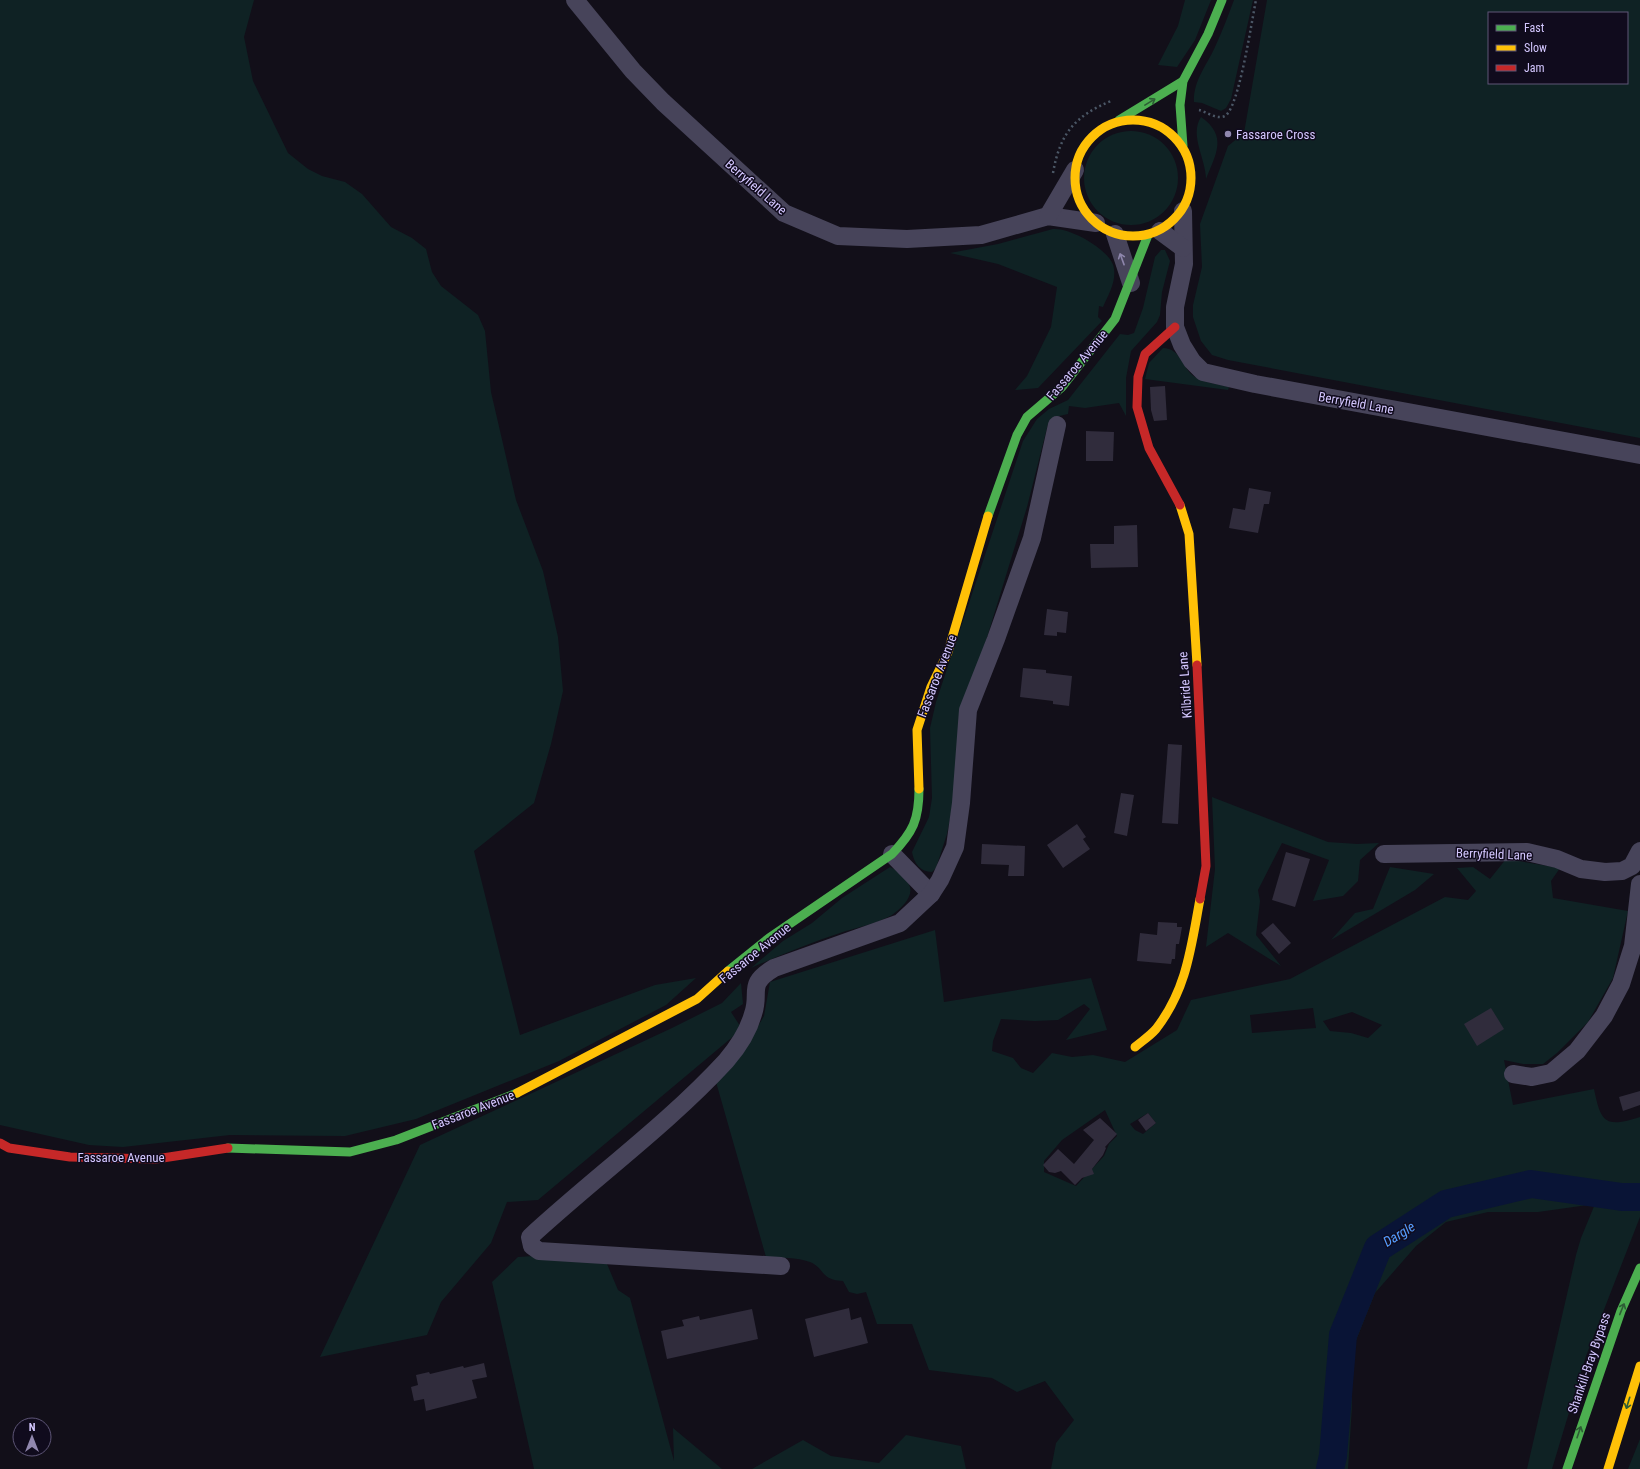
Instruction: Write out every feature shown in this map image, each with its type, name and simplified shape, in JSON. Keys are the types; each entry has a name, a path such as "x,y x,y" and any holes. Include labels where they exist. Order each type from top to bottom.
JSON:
{"main road":[{"path":"1183,146 1180,105 1182,81 1208,34 1222,0"},
{"path":"1116,122 1135,119 1154,123 1170,132 1183,146 1190,162 1192,178 1190,195 1182,211 1173,222 1154,233 1131,237 1115,234 1096,223 1083,208 1076,190 1075,170 1080,154 1089,140 1101,129 1116,122 1182,81"},
{"name":"Fassaroe Avenue","path":"0,1143 9,1148 70,1157 156,1159 227,1148 350,1152 396,1140 520,1092 698,999 732,968 769,938 892,854 906,839 915,825 920,805 917,730 931,687 948,652 992,502 1018,435 1027,416 1045,403 1062,386 1115,319 1130,283 1154,233"},
{"name":"Kilbride Lane","path":"1135,1047 1155,1030 1176,999 1189,959 1206,866 1201,731 1189,534 1182,508 1149,448 1137,407 1138,377 1145,354 1175,327"},
{"name":"Shankill-Bray Bypass","path":"1567,1469 1621,1311 1640,1268"},
{"path":"1608,1469 1640,1366"}],"street":[{"name":"Berryfield Lane","path":"575,0 633,71 663,102 784,213 838,236 907,239 981,235 1048,216 1096,223"},
{"path":"1048,216 1075,170"},
{"name":"Berryfield Lane","path":"1182,211 1184,264 1175,307 1175,327 1192,361 1203,372 1255,384 1640,455"},
{"path":"1154,233 1183,248"},
{"path":"1115,234 1130,283"},
{"path":"781,1266 539,1251 532,1246 530,1237 674,1113 727,1060 746,1034 754,1012 757,983 762,976 774,968 900,922 931,894 940,880 955,848 961,803 968,710 996,639 1032,538 1057,425"},
{"name":"Berryfield Lane","path":"1384,854 1527,852 1557,859 1581,869 1605,872 1622,871 1632,866 1640,851"},
{"path":"892,854 931,894"},
{"path":"1513,1074 1532,1076 1551,1073 1577,1051 1604,1016 1621,984 1634,946 1640,884"}],"green space":[{"path":"0,0 254,0 244,37 253,81 288,153 308,169 322,176 345,182 362,194 391,227 412,238 426,249 432,272 441,286 478,315 485,331 491,392 516,500 543,571 558,637 563,691 551,744 534,803 474,851 520,1035 655,985 696,978 666,1005 559,1061 416,1119 345,1136 230,1135 123,1147 89,1145 0,1125"},
{"path":"1185,0 1211,0 1195,40 1177,67 1158,65 1178,26"},
{"path":"1234,0 1253,0 1231,99 1226,108 1221,111 1202,103 1194,102 1194,94 1198,80 1218,41"},
{"path":"1267,0 1640,0 1640,438 1228,360 1212,355 1201,341 1193,317 1193,305 1202,267 1200,224 1228,146 1244,133"},
{"path":"1201,117 1215,131 1217,138 1216,153 1206,179 1197,139 1198,124"},
{"path":"1131,131 1149,135 1164,145 1174,160 1178,178 1174,196 1164,211 1149,221 1131,225 1113,221 1098,211 1088,196 1084,178 1088,160 1098,145 1113,135"},
{"path":"1053,229 1060,229 1080,236 1099,248 1112,262 1114,269 1113,284 1103,307 1099,306 1098,317 1102,321 1038,388 1015,390 1027,376 1051,327 1057,287 998,264 950,253 998,244"},
{"path":"1161,250 1165,250 1170,261 1162,292 1160,315 1157,322 1131,351 1126,378 1126,416 1119,403 1085,408 1069,406 1068,414 1055,417 1048,424 1027,507 985,644 947,834 936,868 932,872 928,872 918,866 914,860 912,852 929,817 932,798 930,728 936,702 1023,441 1037,419 1049,409 1068,400 1120,334 1128,335 1134,333 1143,308 1155,257"},
{"path":"1163,348 1174,351 1195,377 1207,382 1229,387 1228,390 1145,379 1149,363"},
{"path":"1212,797 1328,842 1357,844 1379,843 1360,860 1358,881 1343,896 1313,901 1329,860 1282,843 1258,890 1260,901 1256,935 1281,966 1228,933 1206,947 1215,869"},
{"path":"1506,859 1560,868 1551,881 1553,898 1628,911 1613,978 1588,1022 1557,1053 1543,1064 1523,1064 1504,1060 1513,1105 1594,1089 1599,1109 1602,1116 1606,1120 1619,1122 1640,1117 1640,1217 1586,1356 1552,1469 1527,1469 1576,1255 1581,1238 1595,1204 1538,1212 1488,1212 1446,1222 1416,1246 1375,1293 1351,1353 1352,1406 1348,1469 1051,1469 1056,1443 1074,1420 1045,1381 1017,1392 992,1378 929,1370 912,1324 877,1324 866,1292 857,1294 849,1292 843,1281 826,1276 815,1264 805,1260 766,1257 716,1082 753,1035 764,1016 770,982 935,930 944,1002 1091,978 1107,1030 1066,1040 1090,1009 1084,1004 1058,1020 1035,1021 1001,1019 993,1041 992,1051 1013,1058 1021,1068 1033,1073 1052,1053 1072,1057 1093,1055 1125,1062 1177,1030 1191,1000 1290,979 1445,897 1468,900 1476,891 1457,868 1473,867 1490,879","holes":["1313,1008 1316,1028 1252,1033 1250,1015","1352,1012 1382,1025 1368,1038 1351,1033 1330,1031 1323,1021","1105,1110 1117,1136 1109,1144 1104,1156 1076,1186 1044,1172 1044,1161 1062,1140","1148,1113 1156,1123 1143,1134 1135,1130 1130,1124"]},
{"path":"890,867 897,871 906,880 910,890 908,899 901,908 892,915 874,923 806,945 751,968 783,941 812,923 842,898"},
{"path":"1390,867 1434,874 1415,890 1331,940 1355,913 1373,909"},
{"path":"741,983 743,1004 731,1012 742,1029 538,1200 507,1202 491,1243 441,1302 427,1335 320,1357 420,1145 672,1028 722,1003"},
{"path":"534,1256 607,1264 618,1290 630,1298 674,1461 673,1428 722,1469 534,1469 492,1282 518,1257"},
{"path":"906,1435 961,1446 966,1469 752,1469 803,1440 831,1456 879,1463"},
{"path":"1640,1439 1640,1469 1628,1469"}],"building":[{"path":"1165,386 1167,420 1154,421 1151,410 1150,387"},
{"path":"1086,431 1114,432 1113,461 1086,461"},
{"path":"1249,488 1271,492 1269,504 1264,504 1258,533 1229,528 1233,508 1245,510"},
{"path":"1137,525 1138,567 1091,568 1090,544 1114,544 1114,526"},
{"path":"1047,609 1068,612 1066,633 1057,632 1057,636 1044,635"},
{"path":"1023,668 1046,670 1046,673 1072,676 1069,706 1053,704 1053,701 1020,697"},
{"path":"1168,744 1182,745 1178,824 1162,823"},
{"path":"1121,793 1134,795 1127,836 1114,833"},
{"path":"1077,824 1086,837 1083,839 1090,849 1063,868 1047,845"},
{"path":"982,844 1025,846 1024,876 1008,876 1009,865 981,864"},
{"path":"1286,852 1310,859 1295,907 1272,900"},
{"path":"1158,922 1177,923 1177,927 1182,927 1179,944 1176,944 1175,959 1172,959 1171,964 1137,961 1140,933 1157,935"},
{"path":"1273,923 1291,943 1279,954 1261,933"},
{"path":"1491,1008 1504,1029 1477,1046 1464,1024"},
{"path":"1640,1091 1640,1105 1623,1111 1619,1097"},
{"path":"1148,1113 1156,1123 1146,1131 1138,1120"},
{"path":"1100,1118 1117,1134 1105,1147 1106,1148 1103,1155 1092,1169 1094,1174 1082,1178 1075,1185 1061,1171 1055,1173 1049,1172 1043,1165 1058,1149 1074,1164 1094,1140 1083,1130"},
{"path":"849,1308 851,1320 861,1317 868,1343 814,1357 805,1319"},
{"path":"752,1309 758,1339 667,1359 661,1331 684,1326 682,1320 699,1316 700,1320"},
{"path":"484,1363 487,1377 472,1380 477,1398 426,1411 424,1399 414,1401 411,1387 418,1385 416,1375 429,1372 430,1374 463,1366 464,1368"}],"waterway":[{"name":"Dargle","path":"1330,1469 1333,1456 1343,1335 1378,1248 1446,1204 1531,1184 1622,1197 1640,1197"}],"traffic: fast":[{"path":"1183,146 1180,105 1183,81 1208,34 1222,0"},
{"path":"1119,120 1183,81"},
{"path":"988,516 1017,435 1027,417 1062,387 1115,319 1148,235"},
{"path":"728,971 769,938 892,854 905,839 913,825 918,809 919,789"},
{"path":"228,1148 350,1152 396,1140 517,1093"},
{"path":"1567,1469 1621,1311 1640,1268"}],"traffic: slow":[{"path":"1133,120 1155,124 1165,129 1174,137 1182,146 1187,156 1191,178 1187,200 1182,210 1174,219 1165,227 1155,232 1133,236 1111,232 1101,227 1092,219 1084,210 1079,200 1075,178 1079,156 1084,146 1092,137 1101,129 1111,124 1133,120"},
{"path":"1180,505 1189,534 1197,665"},
{"path":"919,789 917,730 931,687 948,652 988,516"},
{"path":"1135,1047 1156,1029 1175,999 1186,967 1200,899"},
{"path":"517,1093 697,999 728,971"},
{"path":"1608,1469 1640,1366"}],"traffic: jam":[{"path":"1175,327 1145,354 1138,377 1137,407 1149,448 1180,505"},
{"path":"1197,665 1206,866 1200,899"},
{"path":"0,1143 9,1148 70,1157 156,1159 228,1148"}],"place":[{"name":"Fassaroe Cross","path":"1228,134"}]}
